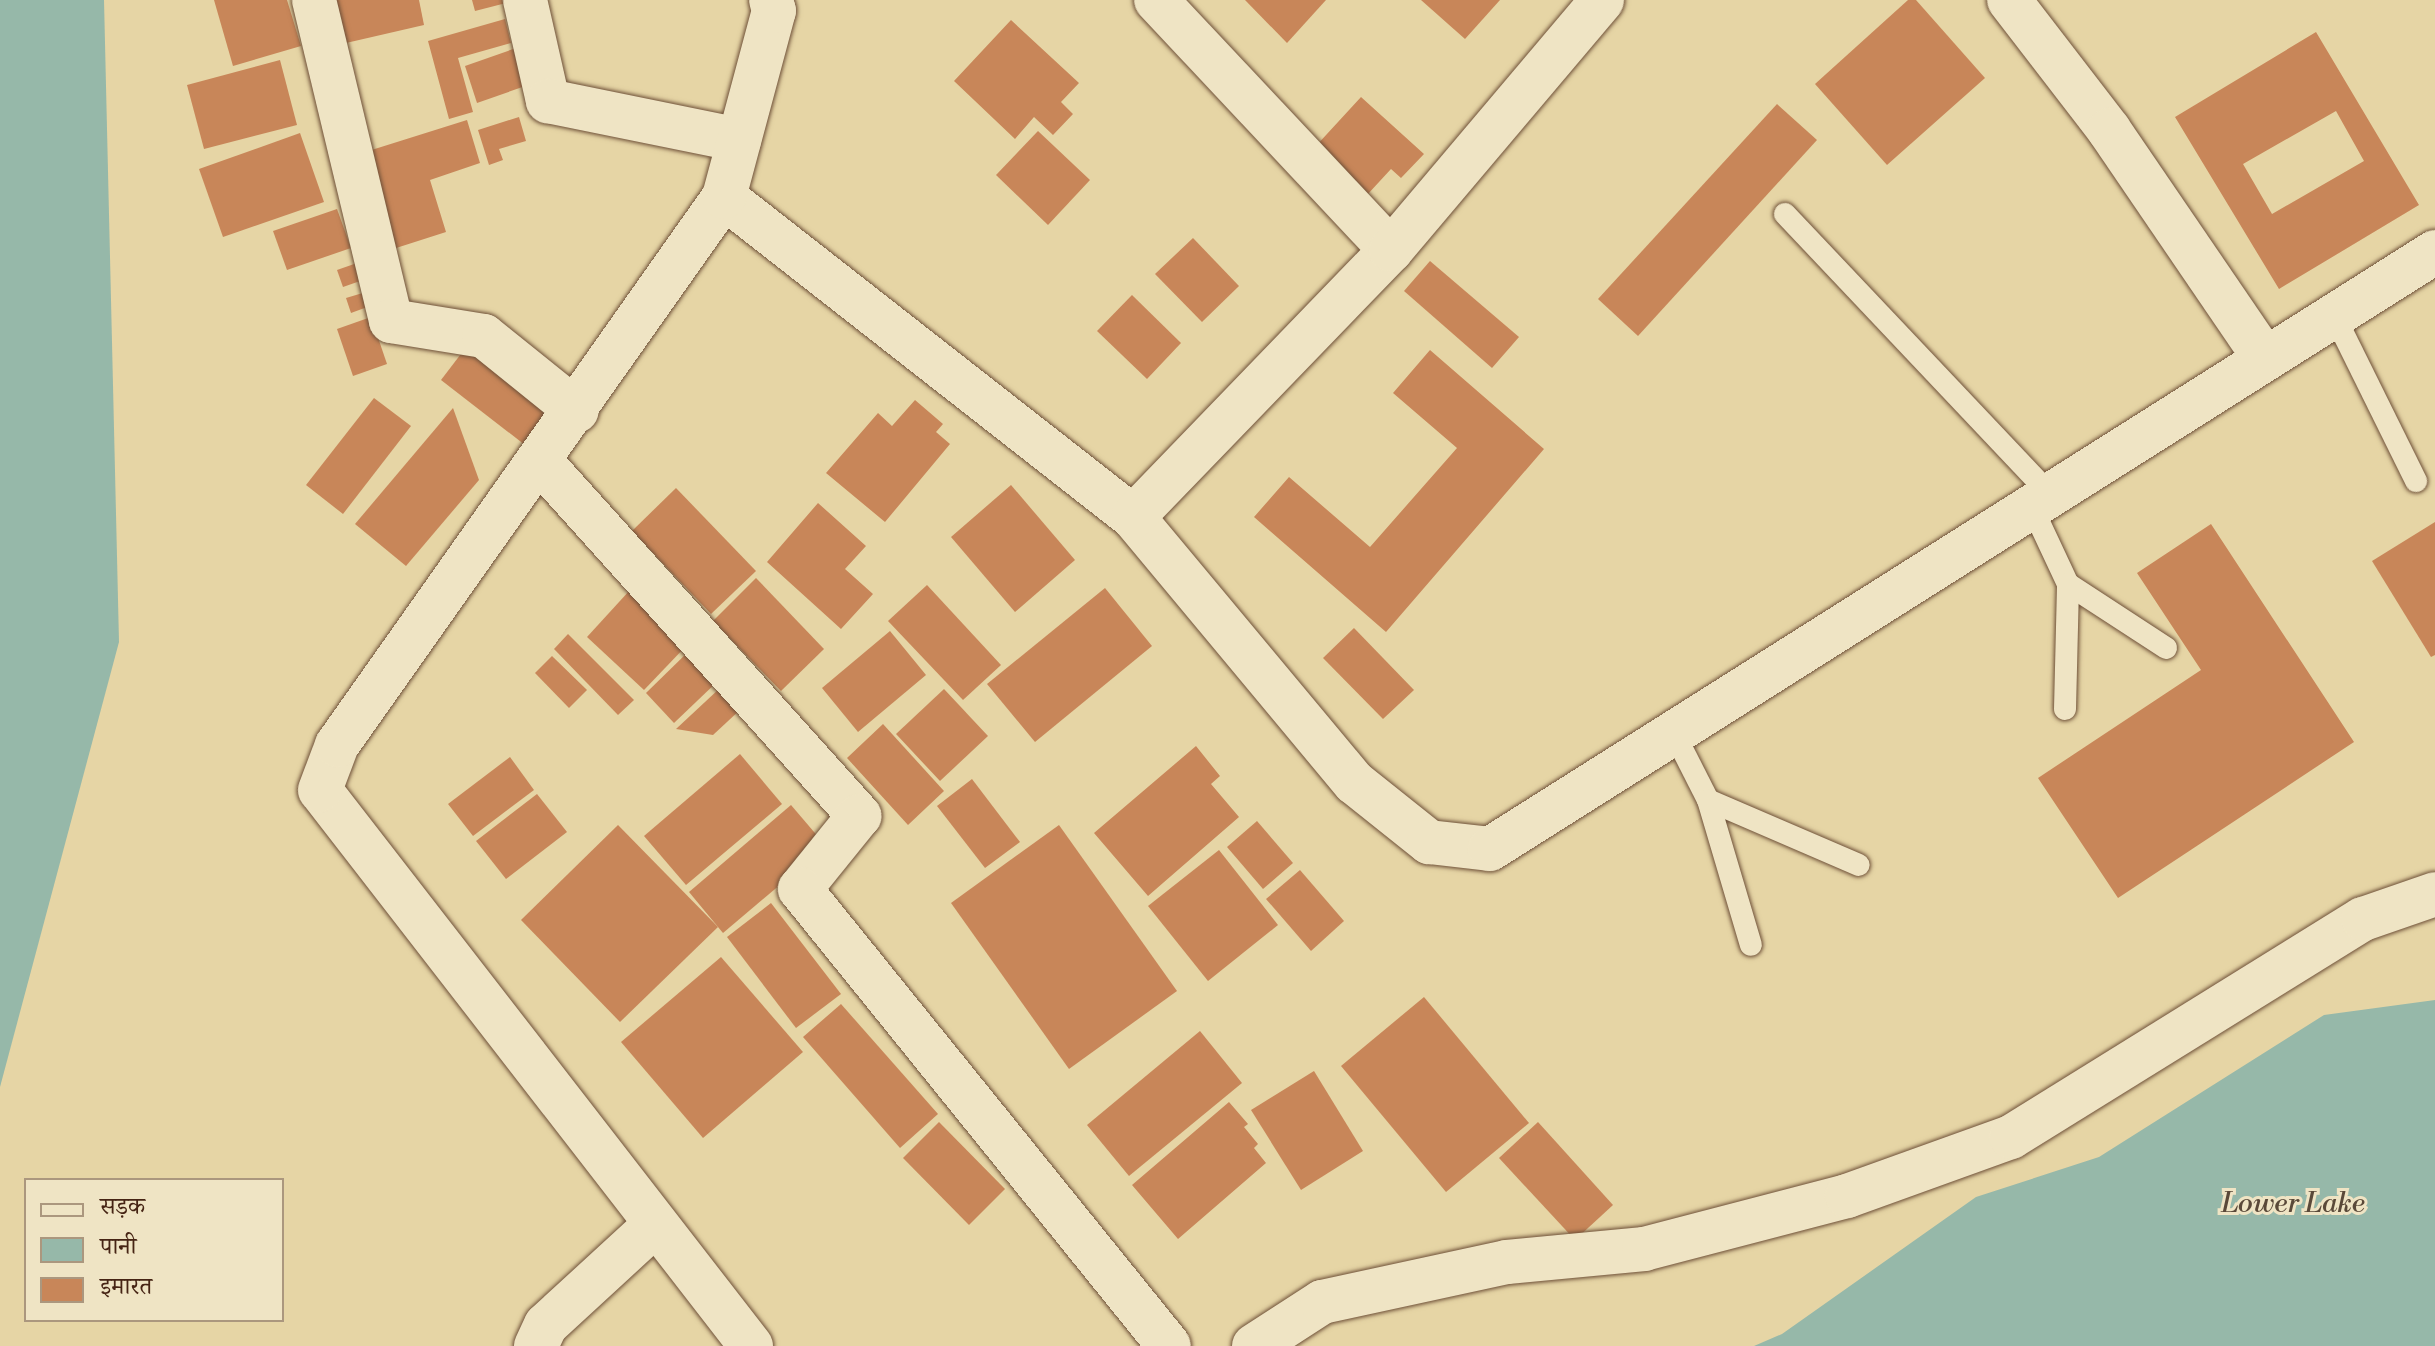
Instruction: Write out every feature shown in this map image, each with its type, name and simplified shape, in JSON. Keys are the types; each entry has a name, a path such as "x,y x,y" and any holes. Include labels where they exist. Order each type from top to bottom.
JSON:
{"street":[{"path":"314,0 391,321 484,336 577,411"},
{"path":"525,0 548,101 739,140"},
{"path":"751,1346 320,790 337,745 577,411 724,197 774,11 771,0"},
{"path":"1156,0 1391,250"},
{"path":"1133,517 1391,250 1602,0"},
{"path":"2009,0 2109,130 2264,357"},
{"path":"724,197 1133,517 1355,783 1429,842 1490,849 2039,498 2264,357 2335,317 2435,252"},
{"path":"539,460 859,816 800,889 1169,1346"},
{"path":"1254,1346 1322,1302 1507,1262 1644,1249 1847,1196 2011,1137 2363,919 2435,894"},
{"path":"536,1346 546,1325 656,1224"}],"lane":[{"path":"1785,214 2039,498 2068,584 2065,709"},
{"path":"2335,317 2416,481"},
{"path":"2068,584 2166,648"},
{"path":"1673,731 1708,800 1751,945"},
{"path":"1708,800 1859,865"}],"water":[{"path":"0,0 104,0 119,642 0,1087"},
{"name":"Lower Lake","path":"2435,1000 2435,1346 1754,1346 1782,1334 1976,1197 2099,1157 2324,1015"}],"building":[{"path":"214,0 287,0 301,46 233,66"},
{"path":"323,0 419,0 424,25 333,46"},
{"path":"472,0 514,0 514,1 475,11"},
{"path":"1245,0 1326,0 1287,43"},
{"path":"1421,0 1500,0 1465,39"},
{"path":"1908,0 1916,0 1985,78 1887,165 1815,84"},
{"path":"505,19 511,43 458,58 473,112 449,119 428,41"},
{"path":"1011,20 1079,83 1061,102 1073,114 1053,135 1034,117 1015,139 954,81"},
{"path":"2316,32 2419,205 2279,289 2175,117","holes":["2336,111 2364,161 2272,214 2243,164"]},
{"path":"519,47 531,84 477,103 465,66"},
{"path":"280,60 297,125 204,149 187,85"},
{"path":"1361,97 1424,154 1401,178 1391,169 1367,195 1315,147"},
{"path":"1777,104 1817,140 1638,336 1598,299"},
{"path":"519,117 526,141 499,149 503,160 489,165 478,130"},
{"path":"467,120 480,163 430,180 446,232 393,249 362,153"},
{"path":"1038,131 1090,180 1048,225 996,175"},
{"path":"300,133 324,202 223,237 199,169"},
{"path":"337,209 351,248 287,270 273,231"},
{"path":"1193,238 1239,286 1202,322 1155,274"},
{"path":"1430,261 1519,337 1492,368 1404,291"},
{"path":"357,263 363,280 343,287 337,270"},
{"path":"366,292 370,306 351,313 346,298"},
{"path":"1132,295 1181,343 1147,379 1097,331"},
{"path":"371,317 387,364 353,376 337,329"},
{"path":"467,346 560,418 534,452 441,380"},
{"path":"1430,350 1544,449 1386,632 1254,517 1289,477 1370,547 1457,448 1393,393"},
{"path":"374,398 411,426 343,514 306,485"},
{"path":"915,400 943,424 936,432 950,444 885,522 826,473 878,413 892,426"},
{"path":"453,408 479,480 406,566 355,524"},
{"path":"1011,485 1075,560 1015,612 951,537"},
{"path":"676,488 756,571 711,614 632,531"},
{"path":"818,503 866,546 845,569 873,594 841,629 767,562"},
{"path":"2435,522 2435,655 2431,657 2372,561"},
{"path":"2211,524 2354,742 2118,898 2038,778 2201,670 2137,573"},
{"path":"756,578 824,649 781,691 713,621"},
{"path":"927,585 1001,665 963,700 888,621"},
{"path":"1105,588 1152,646 1035,742 987,684"},
{"path":"630,590 688,644 644,690 587,637"},
{"path":"1354,628 1414,690 1383,719 1323,658"},
{"path":"890,631 926,675 858,732 822,688"},
{"path":"568,634 634,700 618,715 554,649"},
{"path":"690,650 719,680 674,723 646,693"},
{"path":"552,656 587,690 569,708 535,673"},
{"path":"720,688 741,709 713,735 676,729"},
{"path":"944,689 988,736 940,781 896,734"},
{"path":"883,724 944,791 908,825 847,758"},
{"path":"1196,746 1220,776 1211,784 1239,817 1148,896 1094,833"},
{"path":"740,754 782,804 686,885 644,836"},
{"path":"510,757 534,790 473,836 448,804"},
{"path":"972,779 1020,842 985,868 937,806"},
{"path":"537,794 567,832 506,879 476,841"},
{"path":"791,805 826,846 723,933 689,892"},
{"path":"1257,821 1293,863 1263,889 1227,847"},
{"path":"618,825 718,927 620,1022 521,920"},
{"path":"1059,825 1177,991 1069,1069 951,903"},
{"path":"1219,850 1278,925 1208,981 1148,906"},
{"path":"1300,870 1344,921 1311,951 1266,899"},
{"path":"771,903 841,994 796,1028 727,937"},
{"path":"721,957 803,1052 703,1138 621,1042"},
{"path":"1424,997 1529,1123 1446,1192 1341,1066"},
{"path":"841,1004 938,1114 900,1148 803,1037"},
{"path":"1200,1031 1242,1083 1129,1176 1087,1125"},
{"path":"1314,1071 1363,1151 1301,1190 1251,1110"},
{"path":"1229,1102 1248,1124 1244,1127 1258,1144 1254,1148 1266,1163 1178,1239 1132,1185"},
{"path":"939,1122 1005,1189 969,1225 903,1158"},
{"path":"1538,1122 1613,1205 1575,1240 1499,1158"}]}
